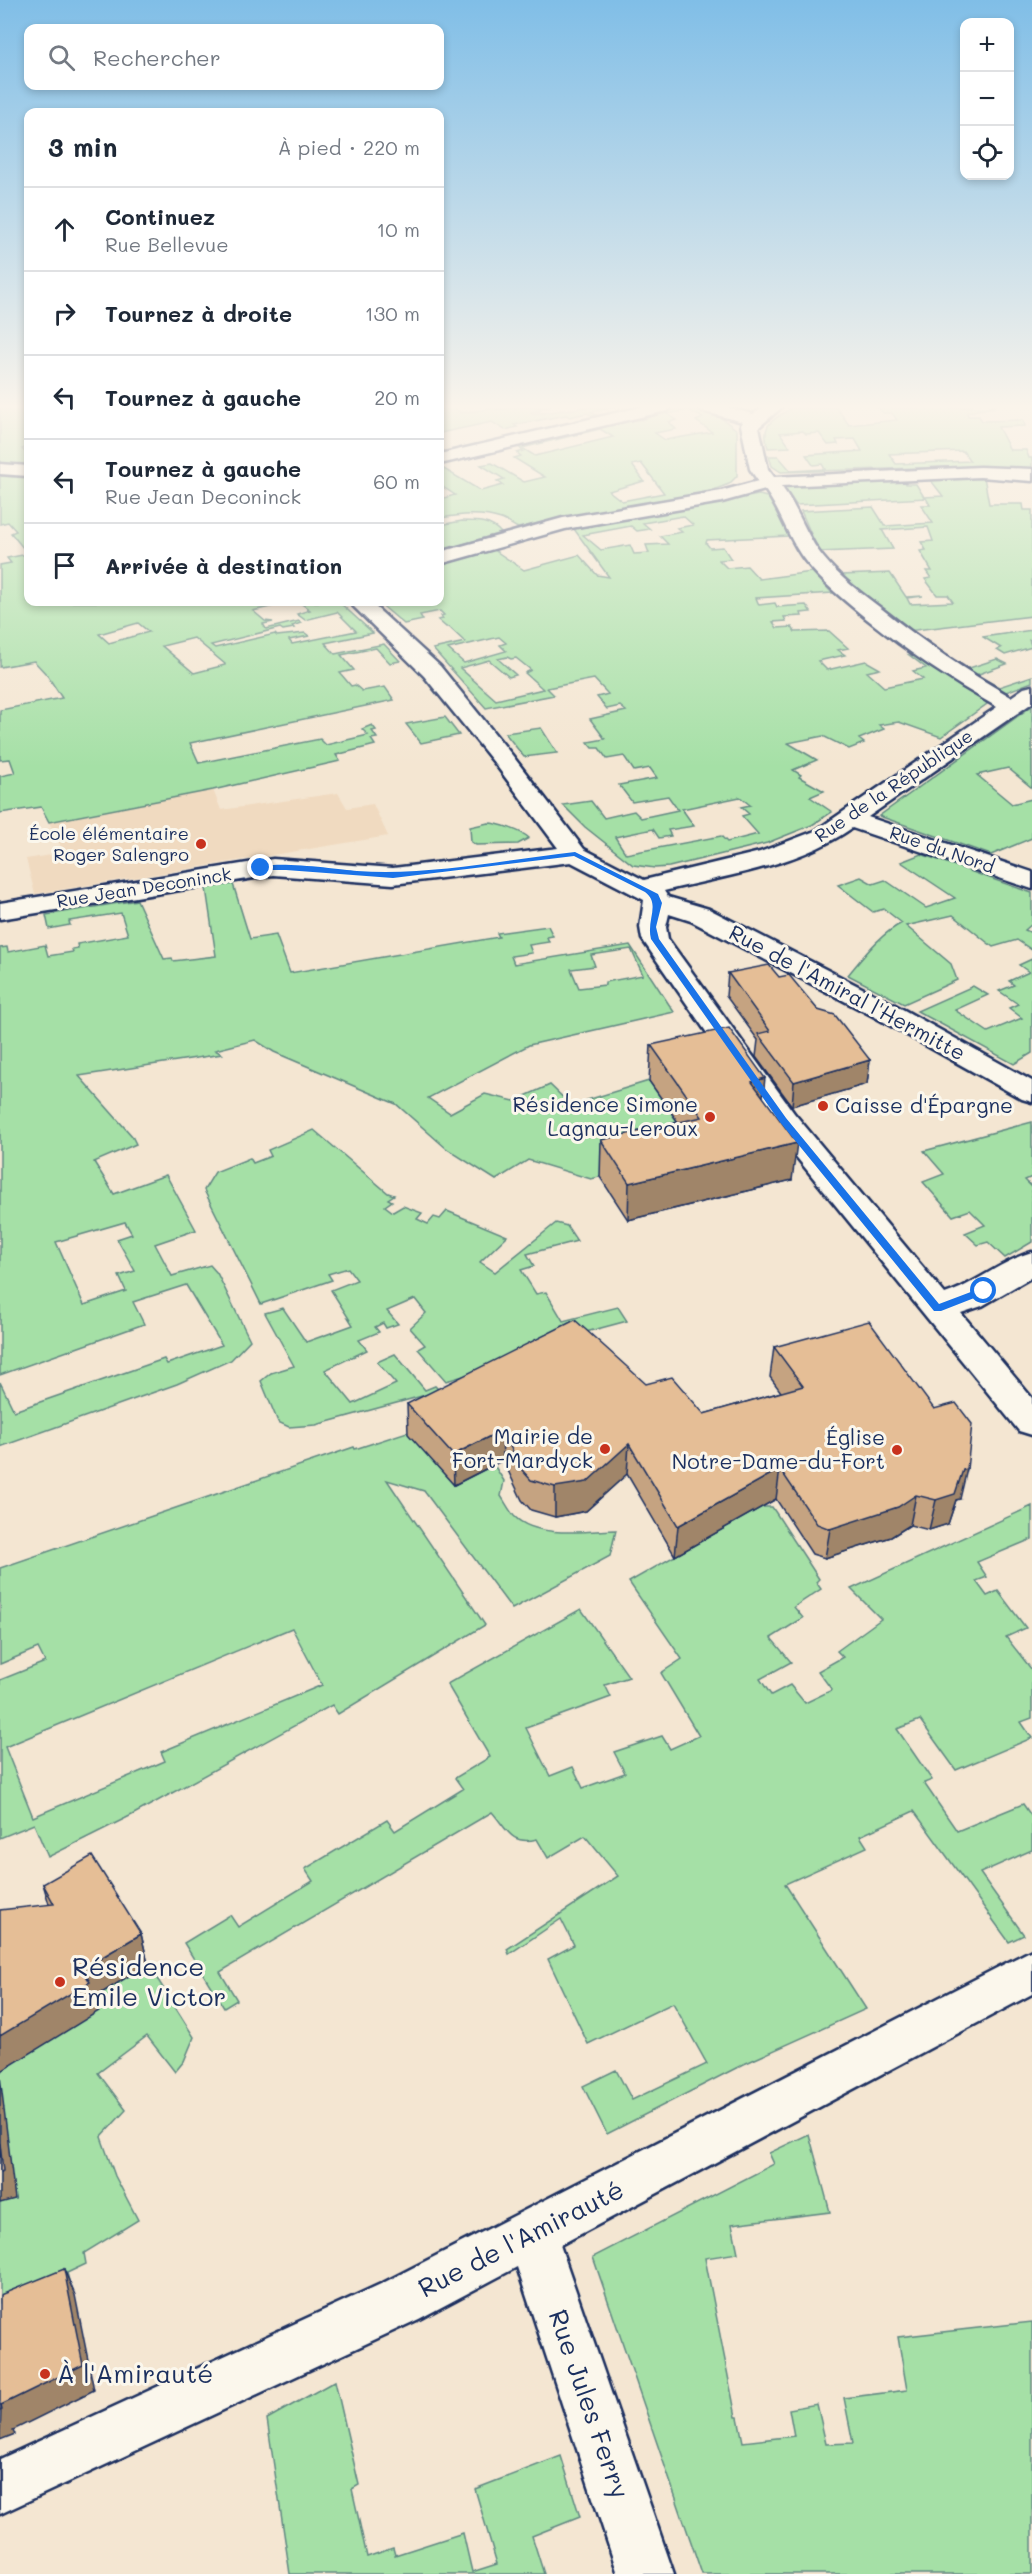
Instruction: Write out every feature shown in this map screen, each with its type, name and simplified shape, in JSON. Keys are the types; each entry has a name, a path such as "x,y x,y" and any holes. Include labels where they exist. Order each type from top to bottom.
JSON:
{"street":[{"path":"444,557 552,527"},
{"path":"796,527 807,549 833,581 912,644 964,679 1011,706"},
{"path":"363,606 432,671 504,760 575,854"},
{"name":"Rue de la République","path":"650,895 795,849 824,836 1032,693"},
{"name":"Rue du Nord","path":"851,819 1032,881"},
{"name":"Rue de l'Amiral l'Hermitte","path":"575,854 650,895 700,915 885,1011 1032,1092"},
{"name":"Rue Jean Deconinck","path":"0,911 273,867 393,876 575,854"},
{"path":"650,895 655,939 783,1120 1032,1422"},
{"path":"938,1309 970,1298 1032,1263"},
{"name":"Rue de l'Amirauté","path":"0,2487 355,2323 531,2234 1032,1971"},
{"name":"Rue Jules Ferry","path":"531,2234 646,2574"}],"shaded area":[{"name":"École élémentaire Roger Salengro","path":"213,790 221,810 338,793 347,808 373,804 388,836 35,894 26,859 64,853 49,822"}],"green space":[{"path":"13,527 24,527 24,549 11,533 16,531"},
{"path":"444,527 494,527 501,533 444,550"},
{"path":"625,527 583,535 601,550 630,545 634,554 649,553 646,545 668,544 660,536 682,532 677,528 682,527 784,527 788,536 707,540 706,543 710,548 723,547 731,559 719,560 727,568 747,566 759,579 812,572 832,593 756,598 759,605 775,603 777,607 806,605 811,612 801,613 802,616 784,617 786,621 773,622 777,628 792,627 795,632 829,631 848,648 838,650 845,655 818,661 827,670 866,661 880,669 867,672 884,687 923,679 913,671 926,668 909,655 916,656 987,704 941,737 899,722 879,725 884,729 859,739 864,743 849,749 823,736 788,743 817,760 793,770 801,775 799,777 824,791 810,797 832,812 812,825 767,843 669,867 633,865 585,827 563,805 591,801 604,818 634,811 641,818 678,810 668,796 632,802 619,785 657,778 650,768 634,771 624,756 607,759 599,748 593,748 588,742 605,739 590,719 626,711 620,706 607,709 597,697 608,694 594,679 547,688 554,695 486,708 433,649 465,642 438,620 443,619 441,616 444,615 440,611 420,615 423,620 404,624 383,606 444,606 444,564 494,550 524,570 579,555 597,575 609,577 574,529","holes":["499,637 506,643 500,645 506,651 464,663 448,649","516,658 531,670 525,673 543,689 496,700 460,668 489,660 509,677 516,675 498,659","740,797 750,805 741,807 749,814 742,816 758,834 727,842 721,836 626,854 615,837 653,829 659,838 671,836 668,830 694,826 682,809"]},
{"path":"632,527 650,529 637,531"},
{"path":"808,527 926,527 882,530 893,549 819,552"},
{"path":"928,527 1032,527 1032,616 907,631 865,598 842,575 890,573 906,597 923,596 907,598 910,604 953,602 948,595 937,595 925,579 931,578 926,571 932,571 920,551 926,550 921,542 933,541"},
{"path":"24,555 24,606 274,606 253,611 265,621 273,622 263,624 266,629 299,621 301,623 292,626 294,628 283,630 280,628 211,645 215,648 275,634 277,636 305,633 309,636 289,640 292,644 356,631 337,612 305,620 297,614 310,610 304,606 343,606 373,633 325,643 335,654 384,644 400,661 390,663 376,648 341,655 354,670 340,673 351,686 355,685 362,691 385,687 394,700 190,743 199,763 320,739 326,745 368,735 362,729 372,725 376,730 372,731 377,738 371,739 375,745 336,755 340,761 213,790 49,822 41,807 0,813 0,776 15,773 10,759 0,760 0,710 62,698 47,675 34,661 0,667 0,565 11,563 7,558","holes":["138,623 149,632 109,643 99,634","194,638 225,664 194,673 162,646"]},
{"path":"1032,630 1032,639 1029,640 1032,647 1005,655 997,650 1001,648 983,637"},
{"path":"997,659 1007,664 976,675 999,687 1032,676 1032,682 1001,694 963,670"},
{"path":"1032,706 1032,788 1008,768 977,775 1012,804 1032,799 1032,838 991,855 879,816"},
{"path":"445,717 459,735 421,743 406,724"},
{"path":"541,728 557,753 524,757 505,733"},
{"path":"488,823 510,828 529,838 518,844 476,845 471,842 470,827"},
{"path":"921,854 1032,893 1032,924 1025,930 1032,933 1032,950 1017,940 993,947 953,915 906,926 951,964 957,980 904,1004 848,975 879,939 902,923 884,909 873,912 838,885 861,877 873,884 885,880 926,908 955,898 901,862"},
{"path":"233,884 250,939 276,935 290,973 499,937 497,933 548,926 553,936 547,937 549,942 529,945 532,953 511,956 514,964 630,945 674,1012 529,1045 428,1098 450,1113 485,1094 514,1101 550,1085 575,1109 590,1103 587,1100 649,1081 699,1153 591,1179 528,1160 496,1180 447,1149 396,1104 274,1052 255,1040 215,1050 222,1054 79,1076 132,1136 136,1144 94,1162 114,1194 166,1175 196,1230 155,1244 172,1276 210,1265 217,1273 250,1340 231,1360 177,1384 0,1447 0,1382 14,1411 164,1359 167,1364 222,1345 186,1285 133,1302 144,1324 0,1375 0,948 7,947 8,952 45,945 48,956 73,952 72,949 78,948 77,944 128,935 121,913 69,921 70,925 49,929 46,915 137,900 164,959 172,958 173,961 216,956 206,888","holes":["631,949 643,975 605,982 605,985 579,988 571,969 595,966 591,955","125,1222 132,1234 117,1239 135,1271 119,1276 126,1291 84,1305 56,1242"]},
{"path":"1032,959 1032,1053 1014,1064 917,1011 973,986 988,995 955,1010 988,1032 1022,1018 1009,1008 1018,1004 999,991 1014,985 1009,981 1029,972 1019,965"},
{"path":"1032,1122 1032,1177 1025,1180 1032,1187 1032,1242 1005,1258 988,1242 978,1245 965,1233 985,1225 970,1210 953,1216 923,1182 944,1174 924,1151"},
{"path":"314,1130 388,1193 394,1195 388,1199 392,1201 385,1206 393,1212 403,1206 422,1213 417,1219 428,1224 434,1217 440,1219 447,1211 507,1236 480,1262 495,1272 556,1223 567,1226 577,1241 527,1254 534,1266 521,1270 536,1294 546,1292 563,1321 618,1307 627,1321 586,1332 534,1356 446,1381 418,1349 425,1345 410,1328 426,1313 415,1299 387,1311 398,1324 386,1328 383,1323 375,1327 379,1332 359,1340 367,1350 325,1370 353,1404 396,1384 377,1362 395,1354 425,1390 435,1386 440,1391 316,1425 289,1427 278,1422 261,1381 271,1373 294,1366 265,1313 283,1308 306,1342 353,1325 331,1290 357,1280 348,1268 328,1274 332,1280 261,1304 204,1190 215,1172 250,1158 253,1163 271,1156 268,1150"},
{"path":"407,1432 454,1485 494,1465 504,1481 501,1496 514,1516 535,1528 549,1531 616,1530 610,1556 512,1609 424,1491 387,1480 485,1625 338,1714 332,1705 132,1815 48,1857 34,1824 0,1838 0,1680 45,1662 38,1648 0,1664 0,1568 354,1447 355,1449","holes":["292,1628 322,1685 161,1752 165,1761 33,1817 5,1747"]},
{"path":"1032,1506 1032,1539 977,1562 987,1577 976,1581 987,1596 998,1591 1026,1628 1006,1637 1032,1670 1032,1718 1021,1722 1032,1738 956,1770 920,1720 897,1729 932,1780 924,1783 957,1831 1023,1804 1032,1817 1032,1850 980,1873 1024,1935 1009,1942 914,1811 860,1836 867,1847 785,1884 866,2009 744,2064 607,2134 583,2086 616,2070 632,2100 707,2064 673,2003 588,2044 548,1959 574,1945 561,1919 509,1954 507,1949 618,1876 585,1836 548,1858 537,1839 528,1841 515,1838 492,1812 220,1972 237,2000 224,2008 184,1943 230,1915 238,1927 313,1881 305,1869 387,1820 395,1831 463,1789 455,1778 490,1757 447,1684 581,1609 629,1677 605,1685 611,1697 526,1728 550,1776 573,1767 583,1788 625,1773 614,1752 662,1736 670,1749 699,1736 661,1673 682,1659 629,1582 761,1507 772,1507 819,1579 816,1582 821,1589 794,1607 803,1618 771,1638 791,1662 760,1679 771,1695 790,1685 805,1703 832,1690 818,1671 843,1657 837,1651 881,1619 851,1589"},
{"path":"148,1964 194,2037 184,2061 175,2072 147,2036 98,2073 126,2110 101,2137 115,2176 138,2220 84,2253 86,2264 67,2273 73,2296 43,2308 0,2303 0,2045 91,1999"},
{"path":"809,2134 830,2212 732,2224 738,2253 705,2258 743,2442 794,2436 789,2409 817,2404 826,2444 853,2443 844,2398 907,2390 898,2337 1032,2322 1032,2574 702,2574 593,2257 774,2164 769,2153"},
{"path":"335,2381 359,2485 352,2489 367,2557 393,2548 395,2555 463,2533 472,2572 497,2564 475,2489 561,2456 580,2517 532,2536 544,2574 290,2574 267,2419"}],"building":[{"path":"769,965 779,977 789,975 818,1010 835,1015 870,1060 794,1082 758,1034 770,1031 728,973"},
{"path":"729,1028 765,1078 752,1082 797,1143 629,1183 601,1140 702,1117 651,1045"},
{"path":"575,1320 646,1384 672,1377 704,1414 803,1386 774,1347 869,1321 934,1409 956,1403 972,1424 967,1469 963,1470 955,1494 936,1500 916,1495 898,1507 830,1529 817,1524 780,1469 678,1526 629,1444 587,1482 555,1487 531,1480 522,1470 502,1430 453,1455 407,1404"},
{"name":"Résidence Emile Victor","path":"92,1856 141,1934 82,1969 90,1982 0,2036 0,1910 54,1904 43,1884"},
{"path":"0,2143 3,2171 0,2172"},
{"name":"À l'Amirauté","path":"64,2269 83,2365 1,2405 2,2410 0,2411 0,2295"}],"place":[{"name":"École élémentaire Roger Salengro","path":"201,844"},
{"name":"Caisse d'Épargne","path":"823,1106"},
{"name":"Résidence Simone Lagnau-Leroux","path":"710,1117"},
{"name":"Mairie de Fort-Mardyck","path":"605,1449"},
{"name":"Église Notre-Dame-du-Fort","path":"897,1450"},
{"name":"Résidence Emile Victor","path":"60,1982"},
{"name":"À l'Amirauté","path":"45,2374"}],"route":[{"path":"261,868 286,867 393,876 575,854 647,890 655,896 658,903 652,927 655,939 783,1120 938,1309 984,1291"}]}
